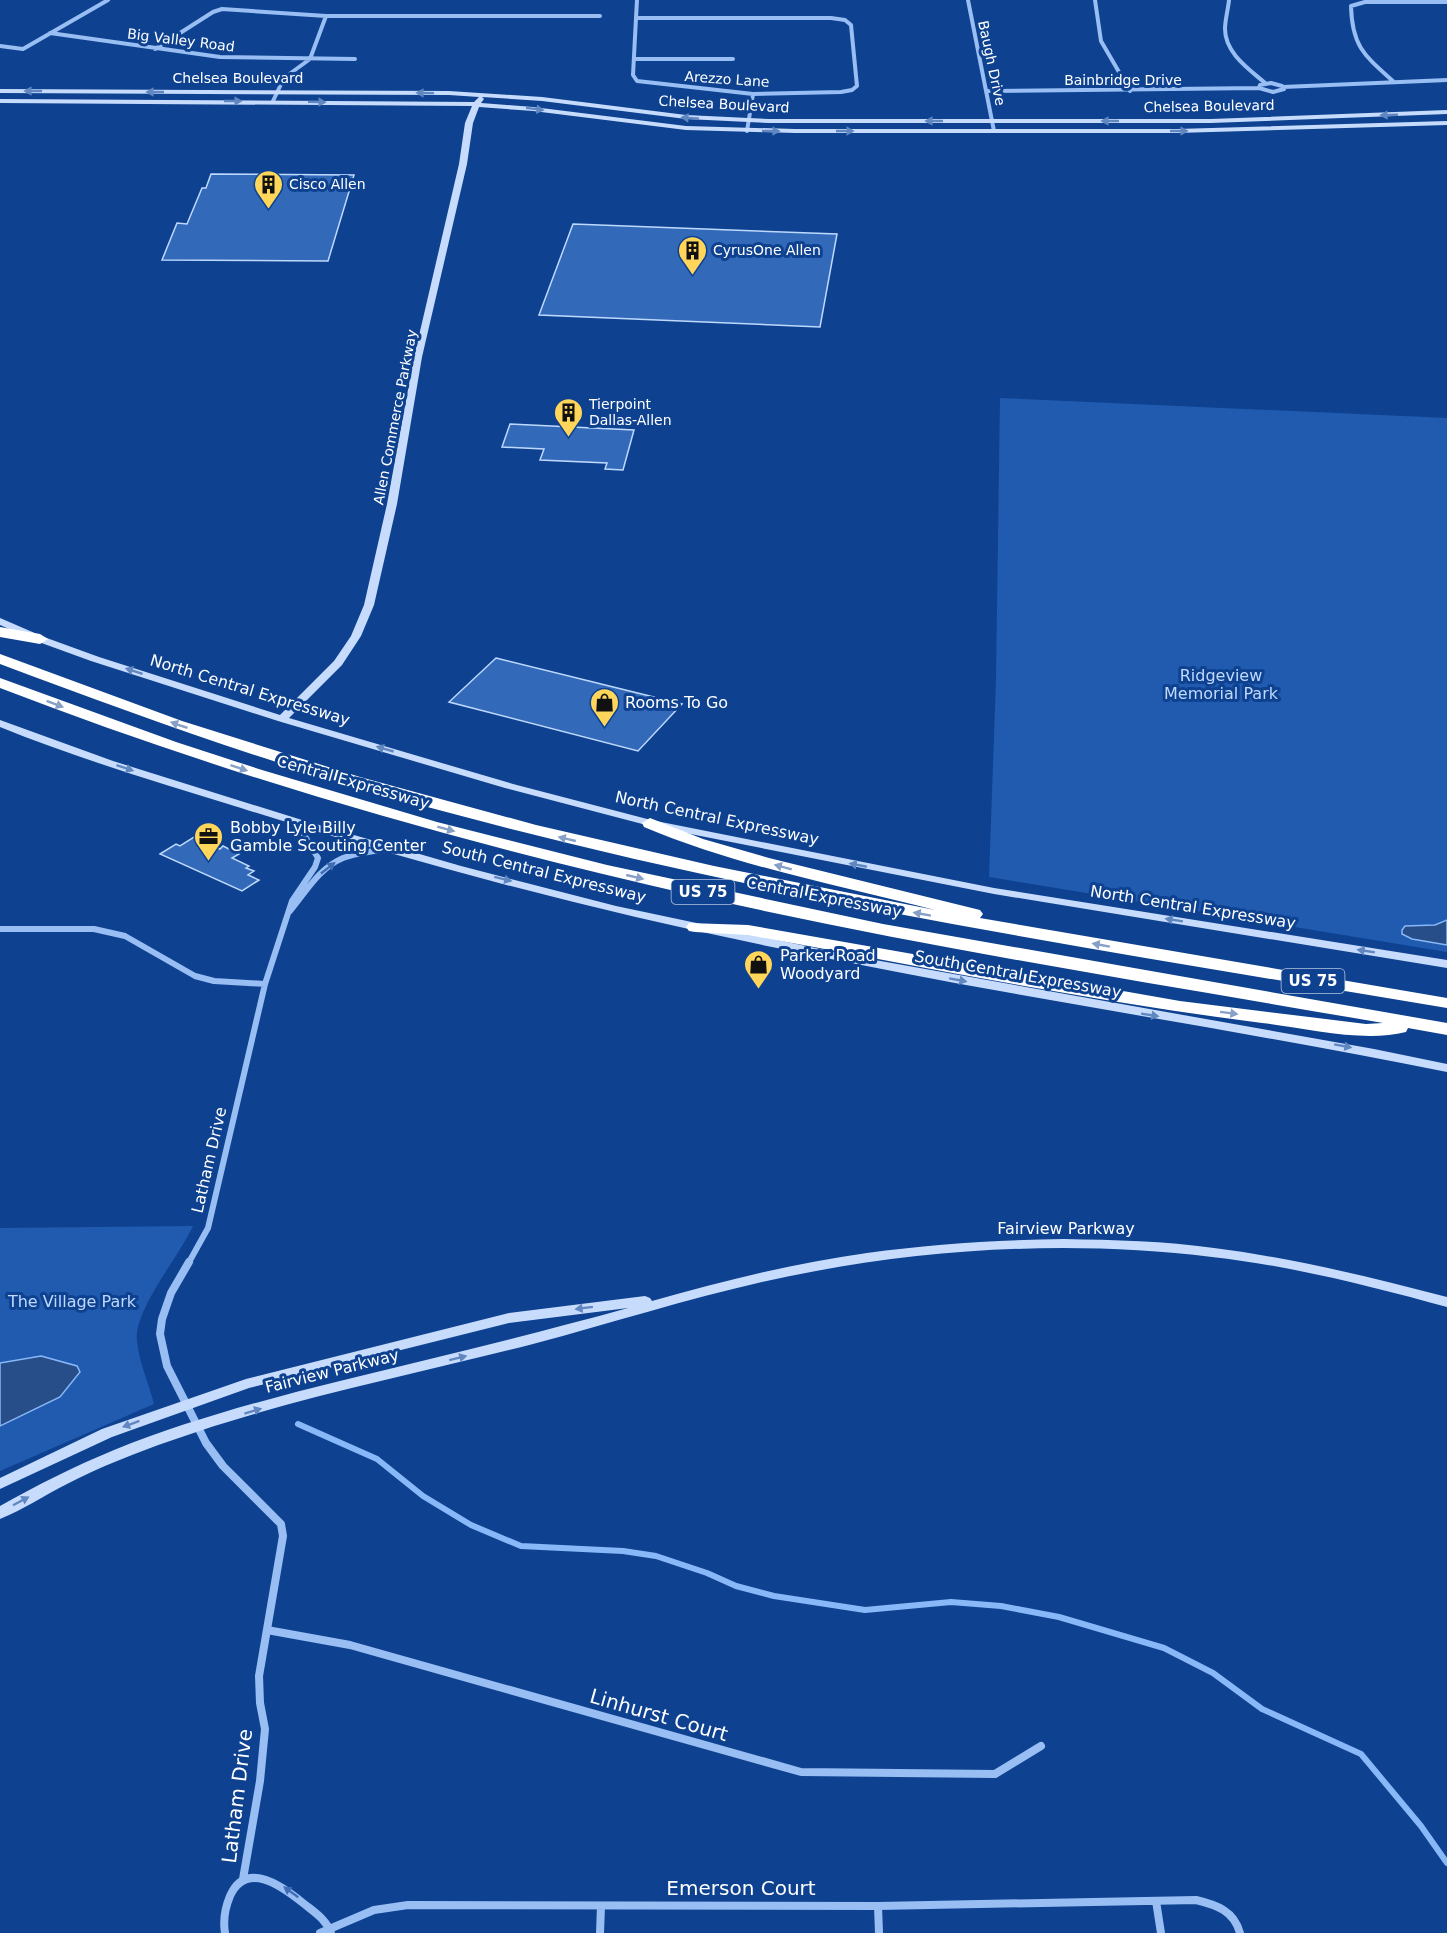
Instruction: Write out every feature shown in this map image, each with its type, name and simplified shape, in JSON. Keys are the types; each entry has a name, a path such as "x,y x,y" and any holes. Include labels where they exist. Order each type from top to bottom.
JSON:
{"highway":[{"path":"0,632 40,639"},
{"name":"Central Expressway","path":"0,659 118,704 241,746 540,832 757,882 906,911 1447,1003"},
{"name":"Central Expressway","path":"0,683 147,738 260,775 404,818 586,865 727,898 909,934 1447,1029"},
{"path":"651,823 697,843 863,888 947,905 1042,935"},
{"path":"695,927 748,930 1180,1006 1366,1030 1425,1026"}],"main road":[{"name":"Chelsea Boulevard","path":"0,91 484,94 549,100 666,116 748,121 1222,121 1447,112"},
{"name":"Allen Commerce Parkway","path":"282,719 338,663 356,636 369,605 392,504 418,357 463,164 466,128 484,94"},
{"name":"Chelsea Boulevard","path":"0,100 477,104 670,126 747,131 1232,130 1447,123"},
{"name":"North Central Expressway","path":"0,621 40,639 282,719 509,786 651,823 994,891 1447,965"},
{"name":"South Central Expressway","path":"0,723 70,750 297,823 695,927 860,962 1111,1008 1348,1047 1447,1068"},
{"name":"Fairview Parkway","path":"0,1513 49,1486 120,1454 197,1427 294,1398 517,1343 684,1296 806,1268 896,1254 986,1245 1086,1245 1183,1249 1325,1271 1447,1302"},
{"name":"Fairview Parkway","path":"0,1484 107,1433 284,1374 508,1318 684,1296"}],"street":[{"path":"0,46 23,49 108,0"},
{"path":"637,0 634,59 733,58"},
{"name":"Baugh Drive","path":"968,0 994,131"},
{"path":"1095,0 1099,8 1100,38 1103,48 1130,91"},
{"path":"1229,0 1225,21 1227,40 1243,63 1265,83 1259,88"},
{"path":"1394,82 1357,47 1353,39 1351,9 1353,4 1407,1 1447,2"},
{"path":"155,49 213,12 230,9 326,16 600,16"},
{"path":"273,101 284,78 310,57 326,16"},
{"name":"Arezzo Lane","path":"634,59 633,77 636,80 753,94 852,90 857,86 851,25 846,21 831,18 636,18"},
{"name":"Big Valley Road","path":"50,33 227,58 355,59"},
{"name":"Bainbridge Drive","path":"1265,83 1283,87 1447,80"},
{"name":"Bainbridge Drive","path":"987,91 1259,88 1273,92 1283,90 1283,87"},
{"path":"747,131 753,94"},
{"name":"Latham Drive","path":"243,1879 260,1781 265,1729 260,1703 259,1676 283,1536 281,1524 223,1466 197,1427 167,1366 160,1334 162,1319 171,1293 208,1228 265,984 277,942 290,912 292,901 315,867 318,858 311,844 301,836 297,823"},
{"name":"Latham Drive","path":"290,912 332,863 343,858 386,848"},
{"path":"0,929 94,929 109,932 125,936 195,976 214,981 265,984"},
{"name":"Linhurst Court","path":"267,1630 350,1645 801,1772 995,1774 1041,1746"},
{"path":"225,1933 223,1925 234,1887 243,1879 253,1877 288,1889 317,1914 330,1930"},
{"name":"Emerson Court","path":"320,1933 374,1910 390,1906 878,1906 1196,1900 1218,1905 1231,1914 1240,1933"},
{"path":"1156,1901 1161,1933"},
{"path":"600,1933 601,1906"},
{"path":"878,1906 879,1933"}],"green space":[{"name":"Ridgeview Memorial Park","path":"1000,398 1447,418 1447,952 989,877 996,680"},
{"name":"The Village Park","path":"193,1226 150,1299 142,1314 138,1329 137,1341 140,1357 154,1404 0,1471 0,1228"}],"shaded area":[{"path":"1447,920 1447,945 1412,939 1402,934 1405,926 1435,925"},
{"path":"41,1356 77,1366 80,1372 60,1397 0,1426 0,1363"}],"building":[{"name":"Cisco Allen","path":"211,174 354,175 328,261 162,260 177,223 187,224 202,188 206,188"},
{"name":"CyrusOne Allen","path":"573,224 837,234 820,327 539,315"},
{"name":"Tierpoint Dallas-Allen","path":"510,424 634,430 623,470 605,469 607,463 540,460 544,449 502,447"},
{"name":"Rooms To Go","path":"496,658 682,704 638,751 449,702"},
{"name":"Bobby Lyle Billy Gamble Scouting Center","path":"194,837 220,849 223,846 239,854 232,858 249,866 246,868 254,871 248,875 259,880 242,891 160,854"}],"waterway":[{"path":"298,1424 377,1459 423,1496 471,1525 521,1546 623,1551 656,1556 707,1573 736,1586 774,1596 865,1610 951,1602 1001,1606 1059,1617 1164,1648 1213,1673 1262,1709 1361,1754 1421,1826 1447,1863"}],"place":[{"name":"Cisco Allen","path":"268,210"},
{"name":"CyrusOne Allen","path":"692,276"},
{"name":"Tierpoint Dallas-Allen","path":"568,438"},
{"name":"Rooms To Go","path":"604,728"},
{"name":"Bobby Lyle Billy Gamble Scouting Center","path":"209,862"},
{"name":"Parker Road Woodyard","path":"759,990"}]}
